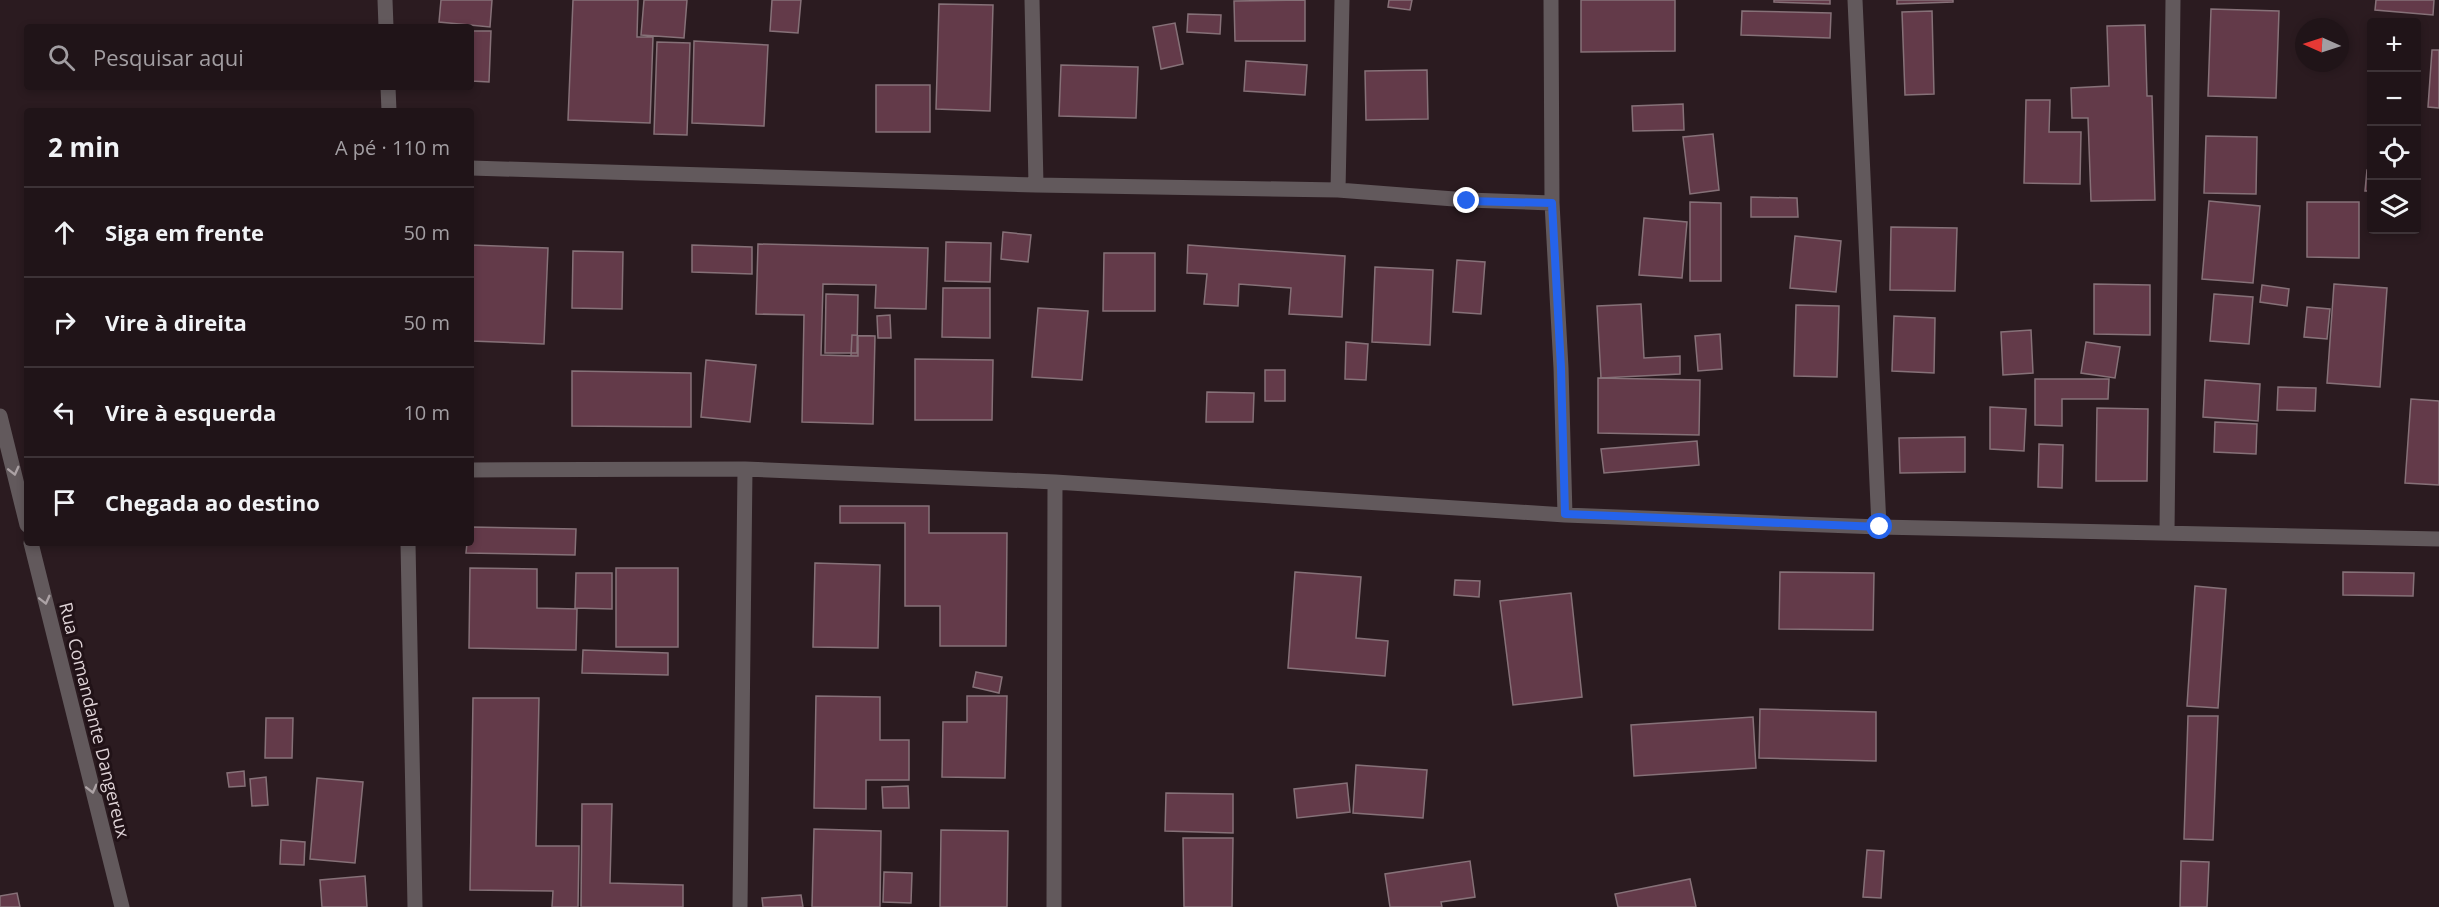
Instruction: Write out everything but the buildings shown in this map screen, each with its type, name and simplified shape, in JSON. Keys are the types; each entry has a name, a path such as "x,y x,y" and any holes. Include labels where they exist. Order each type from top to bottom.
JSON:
{"street":[{"path":"385,0 386,24"},
{"path":"1032,0 1036,185"},
{"path":"1338,190 1341,0"},
{"path":"1551,0 1552,203 1561,368 1565,514"},
{"path":"1855,0 1880,527"},
{"path":"2167,533 2173,0"},
{"path":"388,90 388,108"},
{"path":"474,168 1036,185 1338,190 1467,201 1552,203"},
{"path":"0,416 24,513"},
{"path":"474,470 745,469 1055,482 1565,514 1880,527 2439,539"},
{"path":"740,907 745,469"},
{"path":"1054,907 1055,482"},
{"name":"Rua Comandante Dangereux","path":"32,546 122,907"},
{"path":"408,546 415,907"}],"route":[{"path":"1467,201 1552,203 1561,368 1565,514 1880,527"}]}
